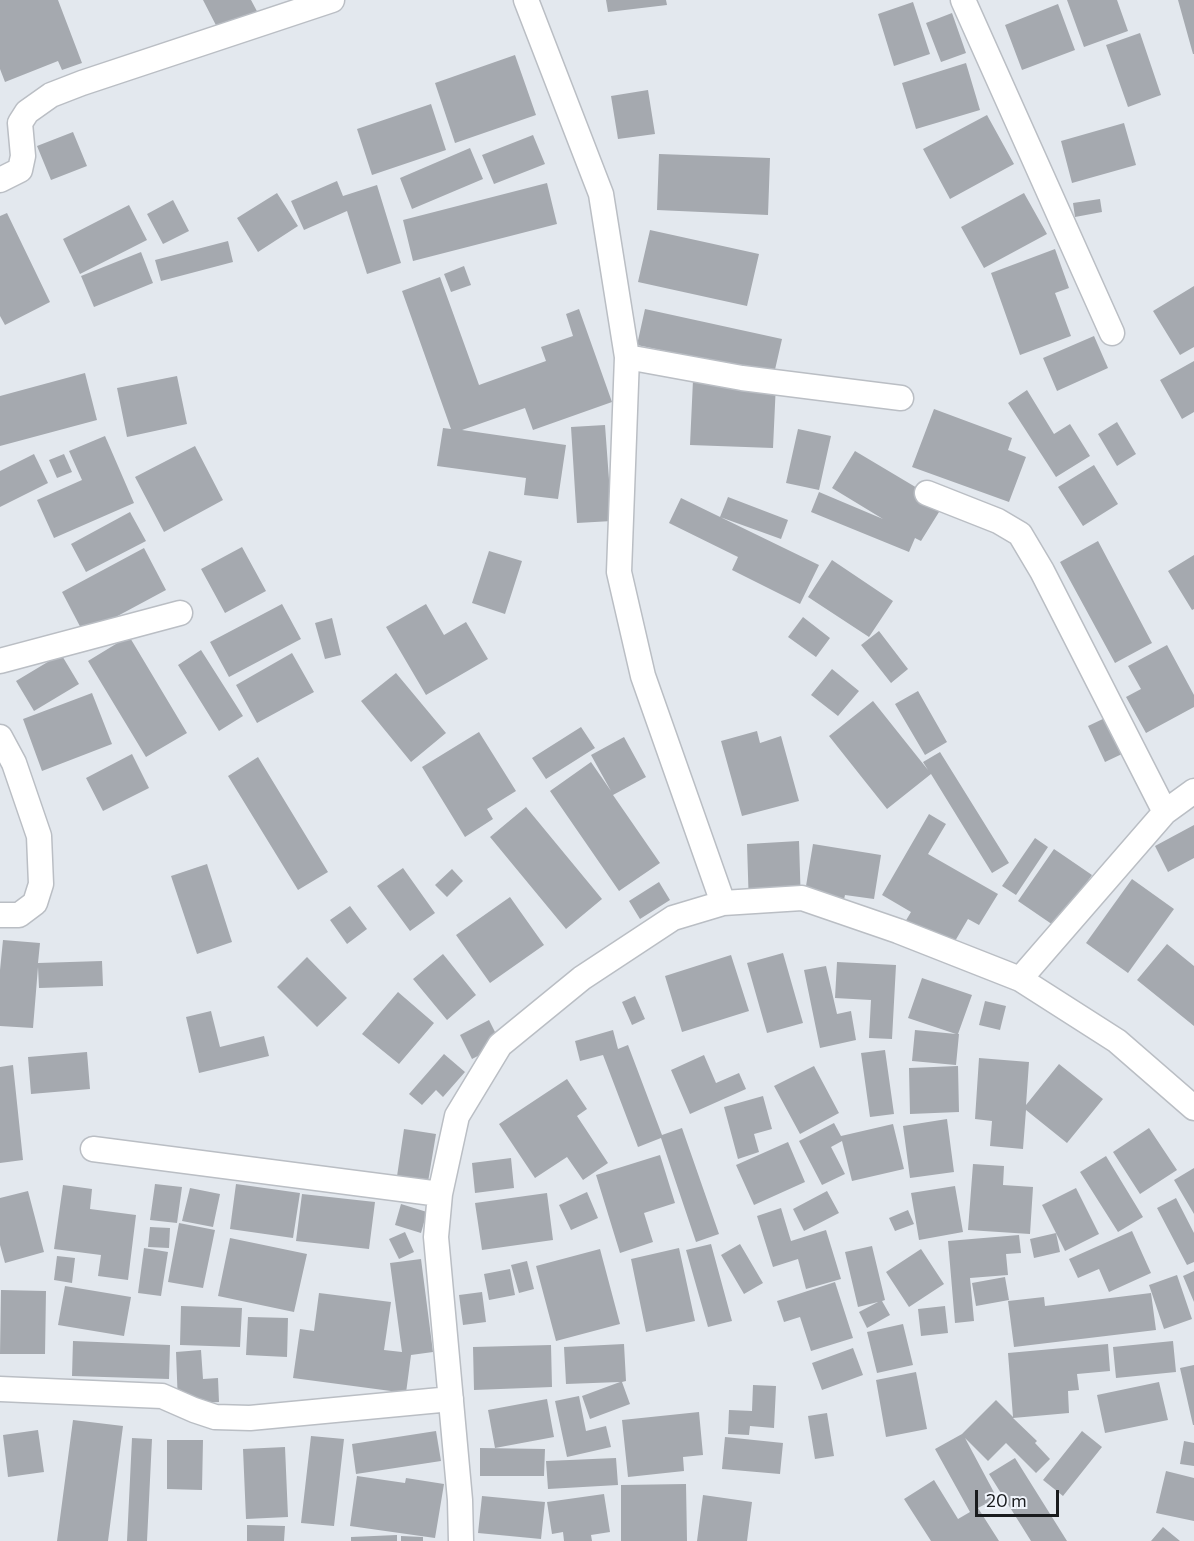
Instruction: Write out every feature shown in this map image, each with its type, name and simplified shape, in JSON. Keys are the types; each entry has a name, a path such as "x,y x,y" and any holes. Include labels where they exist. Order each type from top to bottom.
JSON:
{"street":[{"path":"0,180 20,170 23,156 20,123 27,112 51,95 332,0"},
{"path":"526,0 601,194 627,357 620,572 643,676 723,903"},
{"path":"963,0 1112,333"},
{"path":"627,357 742,378 901,398"},
{"path":"927,494 998,521 1020,534 1042,571 1165,812"},
{"path":"0,662 180,613"},
{"path":"0,737 14,763 39,836 41,884 35,903 19,915 0,915"},
{"path":"1020,979 1165,812 1194,791"},
{"path":"461,1541 460,1500 436,1237 440,1194 457,1116 500,1045 582,978 673,918 723,903 802,898 898,931 1020,979 1117,1041 1194,1108"},
{"path":"93,1149 440,1194"},
{"path":"0,1389 162,1396 215,1417 250,1418 451,1399"}],"building":[{"path":"0,0 58,0 82,63 62,70 58,61 5,82 0,69"},
{"path":"203,0 251,0 259,15 221,35"},
{"path":"606,0 666,0 667,5 608,12"},
{"path":"1067,0 1117,0 1128,31 1084,47"},
{"path":"1178,0 1194,0 1194,54 1193,54"},
{"path":"913,2 930,54 894,66 878,14"},
{"path":"1058,4 1075,50 1022,70 1005,25"},
{"path":"952,13 966,53 941,62 926,23"},
{"path":"1140,33 1161,95 1128,107 1106,45"},
{"path":"515,55 536,115 455,143 435,83"},
{"path":"966,63 980,110 916,129 902,83"},
{"path":"648,90 655,134 618,139 611,96"},
{"path":"431,104 446,150 372,175 357,129"},
{"path":"987,115 1014,164 950,199 923,149"},
{"path":"1124,123 1136,165 1072,183 1061,141"},
{"path":"73,132 87,166 51,180 37,146"},
{"path":"533,135 545,164 494,184 482,155"},
{"path":"470,148 483,179 412,209 400,178"},
{"path":"659,154 770,158 768,215 657,210"},
{"path":"337,181 343,196 377,185 401,263 367,274 347,211 304,230 291,201"},
{"path":"547,183 557,224 413,261 403,220"},
{"path":"277,193 298,226 258,252 237,218"},
{"path":"1024,193 1047,234 984,268 961,227"},
{"path":"1100,199 1102,212 1075,217 1073,203"},
{"path":"173,200 189,231 163,244 147,214"},
{"path":"129,205 147,240 80,274 63,239"},
{"path":"7,213 50,302 5,325 0,316 0,216"},
{"path":"650,230 759,254 747,306 638,282"},
{"path":"228,241 233,262 161,281 155,260"},
{"path":"1055,249 1069,288 1055,293 1071,336 1020,355 991,273"},
{"path":"141,252 153,283 94,307 81,276"},
{"path":"464,266 471,285 451,292 444,274"},
{"path":"440,277 479,385 546,361 541,347 573,336 566,314 579,309 612,402 533,430 525,408 462,430 566,445 558,499 524,495 526,478 437,466 443,428 451,429 402,291"},
{"path":"1194,286 1194,347 1180,355 1153,311"},
{"path":"645,309 782,339 774,374 637,345"},
{"path":"1094,336 1108,368 1057,391 1043,358"},
{"path":"1194,361 1194,412 1182,419 1160,380"},
{"path":"85,373 97,420 0,446 0,396"},
{"path":"177,376 187,424 127,437 117,388"},
{"path":"693,380 776,383 773,448 690,445"},
{"path":"1027,390 1054,434 1070,424 1090,456 1056,477 1008,403"},
{"path":"934,409 1012,438 1008,450 1026,457 1009,502 912,467"},
{"path":"1117,422 1136,454 1117,466 1098,434"},
{"path":"605,425 612,521 577,523 571,427"},
{"path":"798,429 831,436 819,490 786,483"},
{"path":"105,436 134,503 54,538 37,500 82,480 69,451"},
{"path":"195,446 223,500 164,532 135,477"},
{"path":"855,451 944,504 921,541 915,538 909,552 811,512 819,492 883,519 832,488"},
{"path":"34,454 48,483 0,507 0,471"},
{"path":"64,454 72,472 57,478 49,460"},
{"path":"1094,465 1118,504 1083,526 1058,487"},
{"path":"728,497 788,520 781,539 720,517"},
{"path":"681,498 819,565 800,604 732,570 738,557 669,523"},
{"path":"130,512 146,541 86,572 71,544"},
{"path":"1098,541 1152,643 1115,663 1060,562"},
{"path":"242,547 266,591 225,613 201,569"},
{"path":"144,548 166,590 84,634 62,592"},
{"path":"489,551 522,561 505,614 472,603"},
{"path":"1194,555 1194,609 1192,610 1168,571"},
{"path":"832,560 893,601 869,637 808,597"},
{"path":"282,604 301,639 229,677 210,642"},
{"path":"426,604 444,635 466,622 488,659 426,695 386,627"},
{"path":"803,617 830,638 816,657 788,637"},
{"path":"332,618 341,655 325,659 315,623"},
{"path":"879,631 908,669 891,683 861,645"},
{"path":"129,636 187,733 146,757 88,661"},
{"path":"1167,645 1194,695 1194,707 1146,733 1126,697 1141,689 1128,666"},
{"path":"201,650 243,716 219,731 178,665"},
{"path":"292,653 314,692 257,723 236,685"},
{"path":"61,654 79,684 34,711 16,681"},
{"path":"832,669 859,691 838,716 811,695"},
{"path":"396,673 446,733 411,762 361,701"},
{"path":"918,691 947,742 925,755 895,704"},
{"path":"92,693 112,744 42,771 23,719"},
{"path":"873,701 928,770 923,762 940,752 1009,863 992,873 931,774 887,809 829,736"},
{"path":"1105,718 1122,754 1105,762 1088,726"},
{"path":"581,727 595,748 546,779 532,758"},
{"path":"757,731 760,743 781,736 799,801 742,816 721,741"},
{"path":"479,732 516,791 487,809 493,819 465,837 422,767"},
{"path":"624,737 646,777 613,795 660,863 619,891 550,791 591,762 611,791 591,755"},
{"path":"132,754 149,788 103,811 86,778"},
{"path":"258,757 328,872 298,890 228,776"},
{"path":"526,807 602,899 566,929 490,837"},
{"path":"929,814 946,824 928,854 998,894 979,925 968,919 948,953 902,927 911,912 882,895"},
{"path":"1194,825 1194,858 1168,872 1155,846"},
{"path":"1035,838 1048,847 1016,895 1002,886"},
{"path":"799,841 801,905 749,907 747,844"},
{"path":"813,844 881,855 874,899 845,895 843,904 804,898"},
{"path":"1054,849 1092,875 1056,927 1018,901"},
{"path":"207,864 232,942 197,954 171,876"},
{"path":"403,868 435,913 410,931 377,886"},
{"path":"452,869 463,881 447,897 435,885"},
{"path":"1132,879 1174,909 1128,973 1086,943"},
{"path":"659,882 670,900 640,919 629,901"},
{"path":"510,897 544,945 490,983 456,935"},
{"path":"350,906 367,929 347,944 330,920"},
{"path":"3,940 40,943 38,963 102,961 103,986 39,988 38,967 33,1028 0,1026 0,970"},
{"path":"1167,944 1194,966 1194,1026 1137,980"},
{"path":"783,953 803,1023 767,1033 747,963"},
{"path":"443,954 476,995 447,1020 413,979"},
{"path":"731,955 749,1011 682,1032 665,976"},
{"path":"307,957 347,998 317,1027 277,987"},
{"path":"837,962 896,965 892,1039 869,1038 871,1000 835,998"},
{"path":"826,966 837,1014 851,1011 856,1040 820,1048 804,970"},
{"path":"922,978 972,995 958,1034 956,1065 912,1061 915,1030 956,1034 908,1018"},
{"path":"398,992 434,1023 399,1064 362,1034"},
{"path":"635,996 645,1019 632,1025 622,1002"},
{"path":"985,1001 1006,1006 1000,1030 979,1025"},
{"path":"211,1011 220,1047 264,1036 269,1056 199,1073 186,1017"},
{"path":"489,1020 501,1044 472,1059 460,1035"},
{"path":"613,1030 618,1049 628,1045 662,1135 682,1128 719,1234 696,1242 661,1138 638,1147 603,1055 580,1061 575,1041"},
{"path":"885,1050 894,1114 870,1117 861,1053"},
{"path":"87,1052 90,1089 31,1094 28,1057"},
{"path":"444,1054 465,1072 443,1097 436,1090 422,1105 409,1094"},
{"path":"704,1055 716,1083 739,1073 746,1089 690,1114 671,1070"},
{"path":"979,1058 1029,1062 1026,1105 1059,1064 1103,1099 1067,1143 1026,1110 1023,1149 990,1146 992,1121 975,1119"},
{"path":"13,1065 23,1160 0,1163 0,1067"},
{"path":"814,1066 839,1113 800,1134 774,1086"},
{"path":"958,1066 959,1112 910,1114 909,1068"},
{"path":"567,1079 587,1109 577,1116 608,1163 583,1180 567,1157 535,1178 499,1124"},
{"path":"763,1096 772,1129 754,1134 759,1152 738,1159 724,1107"},
{"path":"947,1119 954,1172 910,1178 903,1126"},
{"path":"834,1123 841,1136 893,1124 904,1169 852,1181 842,1141 831,1147 845,1174 822,1185 799,1141"},
{"path":"1149,1128 1177,1170 1140,1194 1113,1152"},
{"path":"404,1129 436,1134 427,1188 396,1183"},
{"path":"788,1142 805,1182 754,1205 736,1165"},
{"path":"660,1155 675,1203 644,1213 653,1242 620,1253 596,1175"},
{"path":"1106,1156 1143,1217 1118,1232 1080,1172"},
{"path":"511,1158 514,1188 475,1193 472,1163"},
{"path":"973,1164 1004,1166 1003,1185 1033,1187 1030,1234 968,1230"},
{"path":"1194,1168 1194,1214 1174,1180"},
{"path":"155,1184 182,1187 177,1223 150,1220"},
{"path":"236,1184 300,1193 293,1238 230,1229"},
{"path":"63,1185 92,1189 90,1209 136,1215 128,1280 98,1276 101,1255 54,1249"},
{"path":"955,1186 963,1232 919,1240 911,1193"},
{"path":"190,1188 220,1194 213,1227 182,1221"},
{"path":"1076,1188 1099,1234 1065,1251 1042,1205"},
{"path":"28,1191 44,1252 5,1263 0,1245 0,1198"},
{"path":"827,1191 839,1213 804,1231 793,1209"},
{"path":"587,1192 598,1218 571,1230 559,1205"},
{"path":"547,1193 553,1240 482,1250 475,1203"},
{"path":"302,1194 375,1202 369,1249 296,1241"},
{"path":"1176,1198 1194,1233 1194,1262 1187,1265 1157,1208"},
{"path":"401,1204 427,1212 421,1233 395,1225"},
{"path":"781,1208 791,1241 826,1230 841,1279 806,1289 798,1259 773,1267 757,1216"},
{"path":"908,1210 914,1224 895,1231 889,1218"},
{"path":"179,1223 215,1230 203,1288 168,1282"},
{"path":"150,1227 170,1228 169,1248 148,1247"},
{"path":"1132,1231 1151,1273 1109,1292 1099,1269 1078,1278 1069,1259"},
{"path":"405,1232 414,1252 399,1259 389,1239"},
{"path":"1056,1233 1060,1252 1034,1258 1030,1239"},
{"path":"1019,1235 1021,1253 1006,1254 1008,1275 970,1278 974,1321 955,1323 948,1241"},
{"path":"230,1238 307,1254 294,1312 218,1296"},
{"path":"711,1244 732,1321 708,1327 686,1250"},
{"path":"740,1244 763,1283 744,1294 721,1255"},
{"path":"872,1246 885,1300 882,1301 890,1315 867,1328 859,1312 878,1302 858,1307 845,1252"},
{"path":"144,1248 168,1252 161,1296 138,1293"},
{"path":"679,1248 695,1321 646,1332 631,1259"},
{"path":"600,1249 620,1324 556,1341 536,1266"},
{"path":"921,1249 944,1284 909,1307 886,1272"},
{"path":"57,1256 75,1258 72,1283 54,1280"},
{"path":"421,1259 433,1352 411,1355 406,1393 293,1378 300,1329 314,1331 319,1293 391,1302 384,1350 402,1352 390,1263"},
{"path":"527,1261 534,1289 519,1293 511,1265"},
{"path":"510,1269 515,1295 489,1300 484,1274"},
{"path":"1194,1271 1194,1302 1183,1276"},
{"path":"1177,1275 1192,1319 1164,1329 1149,1285"},
{"path":"1005,1277 1009,1300 976,1306 972,1283"},
{"path":"835,1282 853,1338 811,1351 800,1317 784,1322 777,1301"},
{"path":"65,1286 131,1297 124,1336 58,1325"},
{"path":"1,1290 46,1291 45,1354 0,1354"},
{"path":"482,1292 486,1322 463,1325 459,1295"},
{"path":"1151,1293 1156,1330 1014,1347 1008,1301 1044,1297 1045,1306"},
{"path":"181,1306 242,1308 240,1347 180,1345"},
{"path":"945,1306 948,1333 921,1336 918,1309"},
{"path":"248,1317 288,1318 287,1357 246,1355"},
{"path":"903,1324 913,1365 877,1373 867,1332"},
{"path":"73,1341 170,1345 169,1379 72,1376"},
{"path":"1173,1341 1176,1372 1116,1378 1113,1347"},
{"path":"624,1344 626,1381 622,1382 630,1404 590,1419 582,1396 620,1382 566,1384 564,1347"},
{"path":"1108,1344 1110,1371 1077,1374 1079,1390 1068,1391 1069,1413 1013,1418 1037,1441 1035,1443 1050,1459 1036,1473 1006,1443 988,1461 965,1438 997,1498 978,1508 999,1541 931,1541 904,1499 934,1480 958,1519 970,1512 935,1449 962,1434 996,1400 1013,1417 1008,1353"},
{"path":"551,1345 552,1387 474,1390 473,1347"},
{"path":"853,1348 863,1375 822,1390 812,1363"},
{"path":"201,1350 203,1379 218,1378 219,1402 178,1404 176,1352"},
{"path":"1194,1365 1194,1425 1193,1425 1180,1368"},
{"path":"916,1372 927,1429 886,1437 876,1380"},
{"path":"1159,1382 1168,1420 1105,1433 1097,1395"},
{"path":"753,1385 776,1386 774,1428 750,1426 749,1435 728,1434 729,1410 752,1411"},
{"path":"579,1396 586,1431 606,1426 611,1447 567,1457 555,1401"},
{"path":"547,1399 554,1437 495,1448 488,1410"},
{"path":"699,1412 703,1455 683,1457 684,1471 628,1477 622,1420"},
{"path":"827,1413 834,1456 815,1459 808,1416"},
{"path":"73,1420 123,1426 108,1541 57,1541"},
{"path":"38,1430 44,1472 8,1477 3,1435"},
{"path":"436,1431 441,1461 356,1474 352,1444"},
{"path":"1082,1431 1102,1447 1063,1496 1043,1480"},
{"path":"311,1436 344,1439 334,1526 301,1523"},
{"path":"725,1437 783,1443 780,1474 722,1469"},
{"path":"132,1438 152,1439 147,1541 127,1541"},
{"path":"167,1440 203,1440 202,1490 167,1489"},
{"path":"1184,1441 1194,1443 1194,1466 1180,1464"},
{"path":"285,1447 288,1517 246,1519 243,1449"},
{"path":"480,1448 545,1449 544,1476 480,1476"},
{"path":"616,1458 618,1485 548,1489 546,1461"},
{"path":"1015,1458 1067,1541 1031,1541 989,1474"},
{"path":"1166,1471 1194,1478 1194,1521 1156,1513"},
{"path":"357,1476 405,1483 406,1478 444,1484 435,1538 350,1526"},
{"path":"686,1484 687,1541 621,1541 621,1485"},
{"path":"604,1494 610,1532 591,1535 592,1541 564,1541 563,1532 552,1534 547,1502"},
{"path":"703,1495 752,1502 747,1541 697,1541"},
{"path":"482,1496 545,1502 541,1539 478,1533"},
{"path":"247,1525 285,1526 284,1541 247,1541"},
{"path":"1163,1527 1180,1541 1151,1541"},
{"path":"397,1535 397,1541 351,1541 351,1537"},
{"path":"401,1536 423,1537 423,1541 401,1541"}]}
